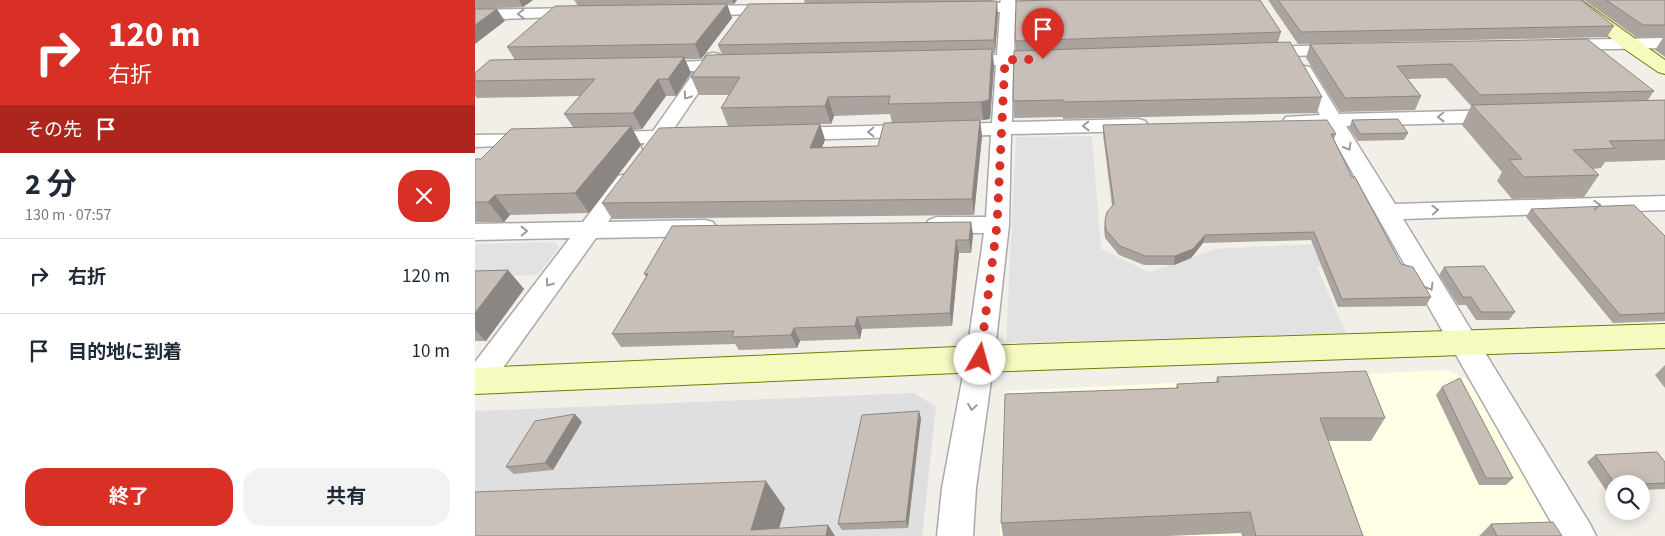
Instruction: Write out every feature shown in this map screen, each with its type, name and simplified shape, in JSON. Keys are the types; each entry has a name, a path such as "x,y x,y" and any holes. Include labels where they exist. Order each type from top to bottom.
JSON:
{"street":[{"path":"1571,0 1629,44 1665,68"},
{"path":"948,8 1008,4 1066,5"},
{"path":"955,536 959,488 980,359 997,225 1008,4"},
{"path":"681,12 753,5 789,10"},
{"path":"476,381 660,137 707,66 753,5"},
{"path":"475,15 592,13"},
{"path":"1278,29 1578,536"},
{"path":"1550,46 1665,43"},
{"path":"1243,53 1361,50"},
{"path":"945,62 1064,58"},
{"path":"639,67 747,65"},
{"path":"1274,121 1518,116"},
{"path":"767,134 1157,124"},
{"path":"582,139 699,136"},
{"path":"475,142 553,140"},
{"path":"1386,212 1665,203"},
{"path":"917,226 997,225"},
{"path":"475,232 728,228"},
{"path":"476,381 980,359 1665,336"}],"shaded area":[{"path":"1092,136 1101,249 1149,272 1216,249 1386,240 1400,266 1317,267 1346,333 1006,343 1016,137"},
{"path":"555,242 559,247 538,275 479,277 475,282 475,244"},
{"path":"1447,370 1470,381 1558,536 1000,536 1004,391"},
{"path":"914,393 936,407 922,536 475,536 475,411"}],"building":[{"path":"1260,0 1281,32 1015,41 1016,1"},
{"path":"1278,0 1581,0 1614,26 1301,32"},
{"path":"1606,0 1665,0 1665,25 1643,25"},
{"path":"997,1 994,40 718,45 749,4"},
{"path":"727,4 695,44 507,47 555,6"},
{"path":"475,9 497,9 475,25"},
{"path":"1587,39 1654,91 1480,95 1452,64 1397,66 1421,96 1345,98 1310,44"},
{"path":"1290,42 1322,97 1063,102 1063,100 1013,101 1014,51"},
{"path":"992,49 989,100 981,102 888,104 890,96 828,97 825,106 721,108 740,77 691,77 707,55"},
{"path":"684,57 668,79 658,79 633,113 564,114 595,79 475,81 475,73 490,60"},
{"path":"1665,100 1665,140 1609,141 1615,148 1573,150 1599,175 1524,177 1509,160 1522,159 1472,105"},
{"path":"1398,119 1408,133 1360,134 1352,120"},
{"path":"980,120 972,199 602,203 659,128 820,124 810,148 878,146 884,123"},
{"path":"1327,120 1336,134 1331,134 1352,177 1355,177 1401,264 1413,267 1431,297 1342,299 1314,232 1205,235 1193,249 1175,256 1145,256 1120,246 1106,230 1107,212 1114,204 1103,125"},
{"path":"631,126 575,193 495,195 488,202 475,202 475,159 481,159 511,129"},
{"path":"1634,205 1665,236 1665,313 1620,315 1531,209"},
{"path":"971,222 969,240 956,240 950,313 857,317 855,326 794,328 791,335 732,337 734,331 612,334 648,274 644,274 672,226"},
{"path":"1484,266 1515,312 1481,312 1471,297 1463,297 1444,267"},
{"path":"508,270 475,313 475,271"},
{"path":"1366,371 1385,418 1320,418 1363,536 1256,536 1250,512 1001,523 1005,394 1178,388 1177,384 1219,382 1217,377"},
{"path":"1460,378 1513,478 1486,478 1442,387"},
{"path":"919,411 906,521 838,524 862,415"},
{"path":"575,414 545,463 506,467 535,421"},
{"path":"1657,452 1665,462 1665,483 1650,484 1650,475 1609,475 1595,455"},
{"path":"766,481 751,530 828,525 826,536 475,536 475,492"},
{"path":"1553,522 1562,536 1497,536 1491,524"}],"route":[{"path":"980,359 997,225 1005,60 1043,59"}]}
